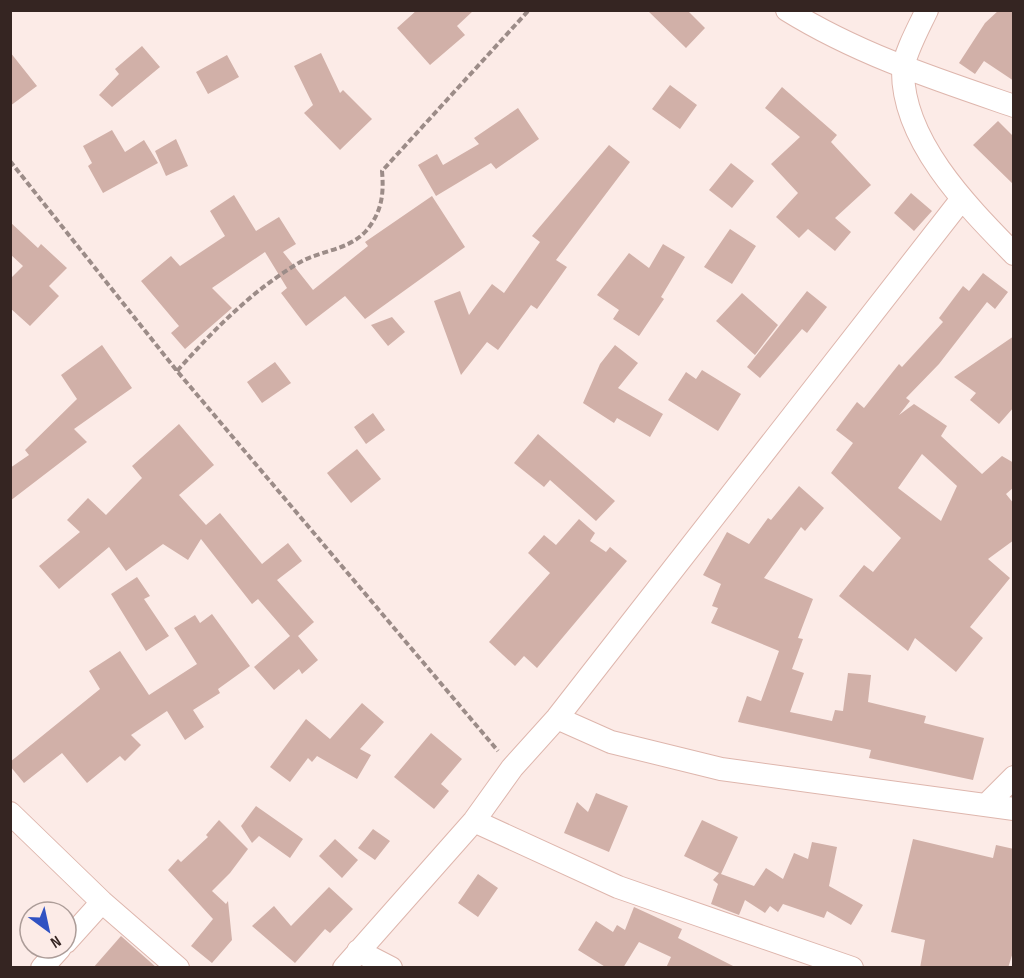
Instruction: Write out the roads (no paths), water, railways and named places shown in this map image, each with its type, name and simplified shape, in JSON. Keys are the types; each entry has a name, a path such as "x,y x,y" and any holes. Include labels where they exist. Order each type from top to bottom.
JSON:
{"street":[{"path":"787,10 824,33 903,68 1014,106"},
{"path":"927,10 903,68 908,107 921,139 962,200 1014,254"},
{"path":"391,968 351,959 474,821 512,768 557,718 962,200"},
{"path":"557,718 611,741 721,769 941,801 1014,809"},
{"path":"986,805 1014,777"},
{"path":"10,813 102,902 178,968"},
{"path":"474,821 618,887 852,968"},
{"path":"78,929 102,902"}]}
